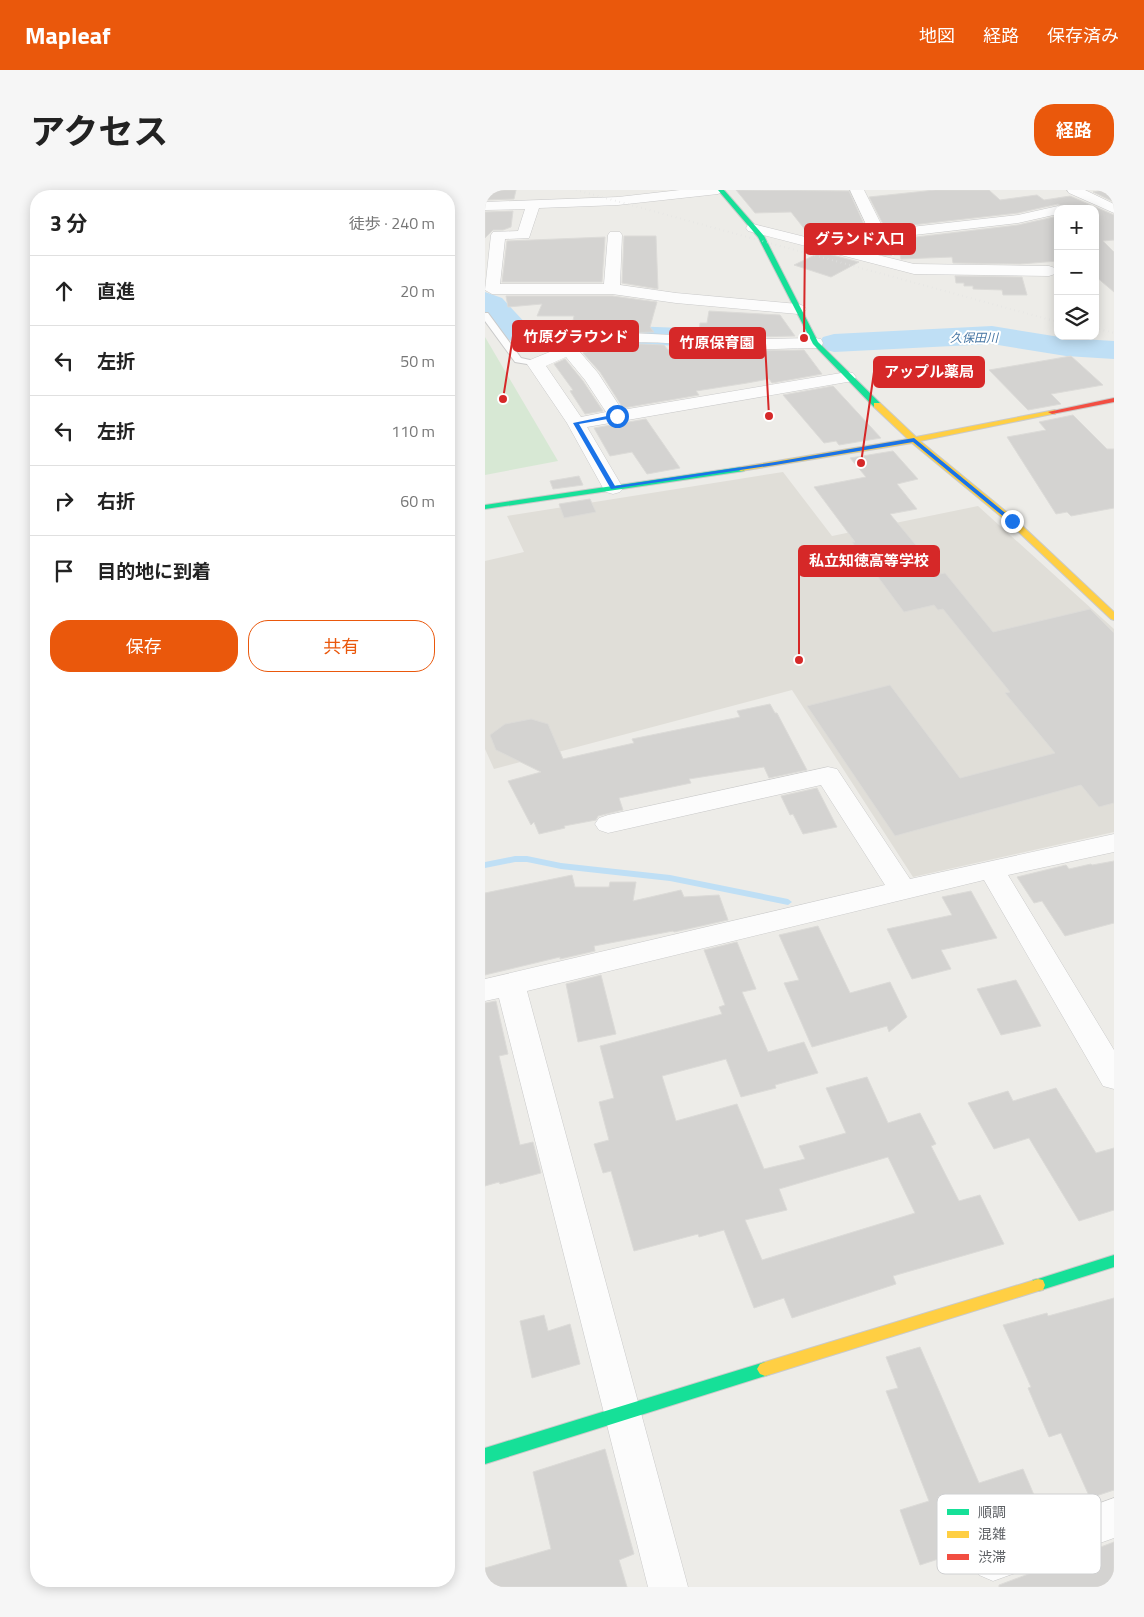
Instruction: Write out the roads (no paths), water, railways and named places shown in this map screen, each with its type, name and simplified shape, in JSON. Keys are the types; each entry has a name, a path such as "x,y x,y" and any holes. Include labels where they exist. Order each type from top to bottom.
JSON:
{"street":[{"path":"485,206 617,201 720,190 769,249 815,343 847,377 914,440 1012,521 1114,617"},
{"path":"857,190 893,265"},
{"path":"1074,190 1107,205"},
{"path":"533,205 524,235 491,235 489,270 492,289 612,289 676,298 798,308"},
{"path":"878,235 1017,219 1054,211"},
{"path":"753,228 914,269 1049,270"},
{"path":"612,289 615,235"},
{"path":"613,488 576,423 536,364 579,345 623,338 749,344 815,343"},
{"path":"569,350 592,377 617,416"},
{"path":"576,423 847,377"},
{"path":"485,507 775,464 914,440 1114,400"},
{"path":"607,824 828,775 903,890"},
{"path":"668,1587 624,1413 497,987 991,868 1114,843"},
{"path":"991,868 1114,1077"},
{"path":"485,1456 1114,1261"},
{"path":"1101,1523 1114,1518"}],"lane":[{"path":"485,315 518,360 536,364"}],"waterway":[{"name":"久保田川","path":"485,301 497,308 514,330 526,337 602,334 683,337"},
{"name":"久保田川","path":"834,343 992,335 1066,347 1114,350"},
{"path":"485,865 515,859 527,859 561,866 670,878 788,902"}],"railway":[{"path":"576,190 1054,321"},
{"path":"1099,329 1114,333"}],"place":[{"name":"グランド入口","path":"804,338"},
{"name":"竹原グラウンド","path":"503,399"},
{"name":"竹原保育園","path":"769,416"},
{"name":"アップル薬局","path":"861,463"},
{"name":"私立知徳高等学校","path":"799,660"}]}
